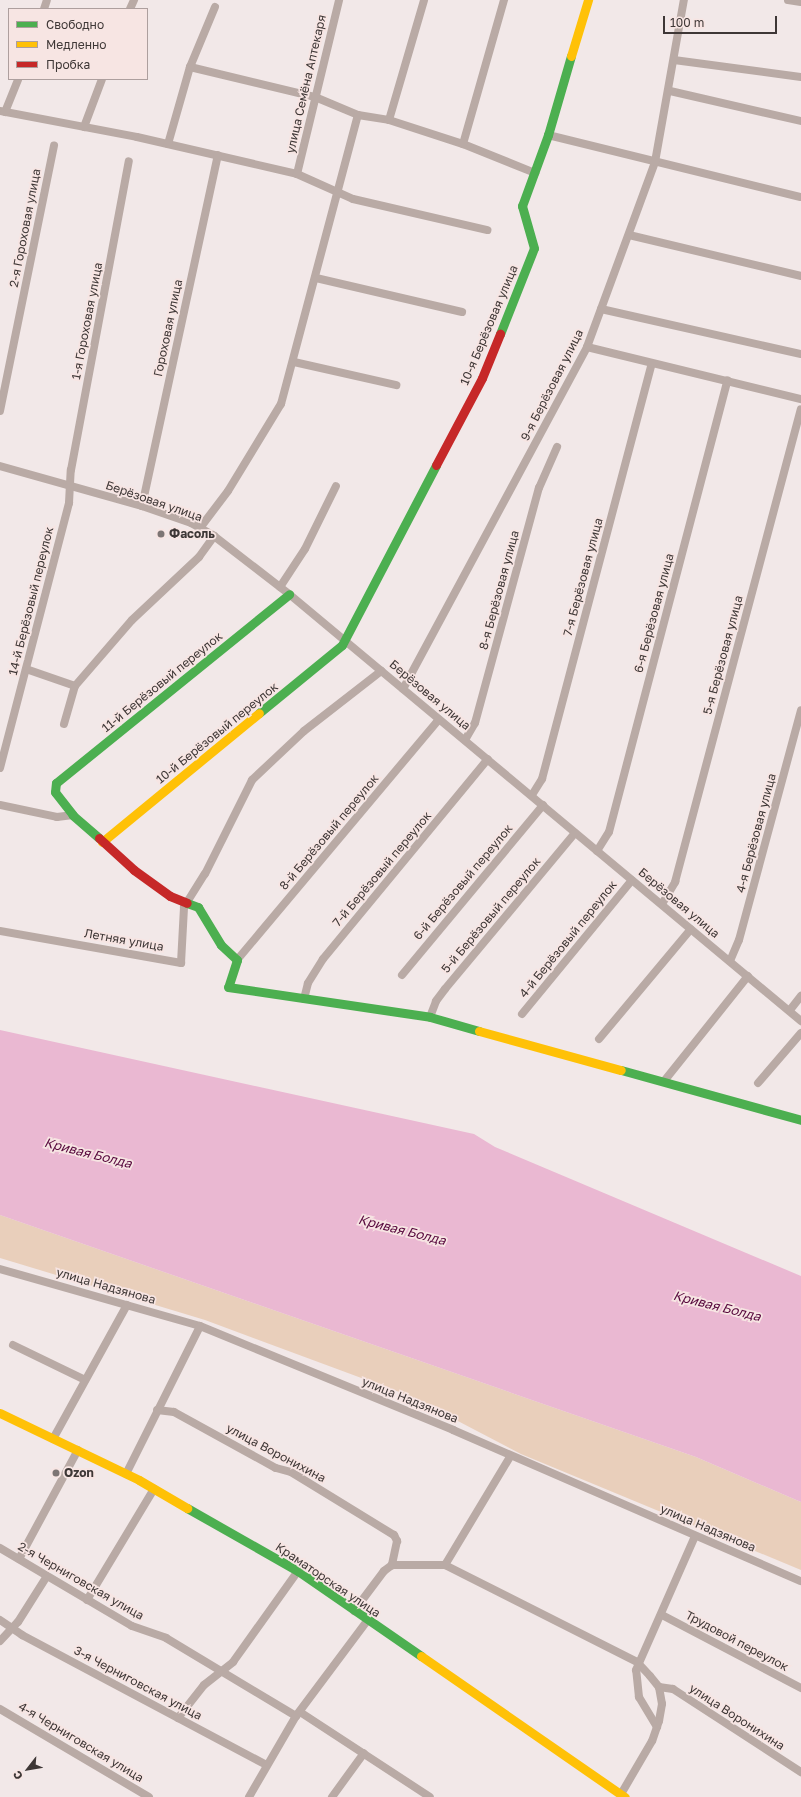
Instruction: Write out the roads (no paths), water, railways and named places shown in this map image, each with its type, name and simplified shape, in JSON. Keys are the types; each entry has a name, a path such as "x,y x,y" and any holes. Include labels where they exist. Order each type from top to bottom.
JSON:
{"street":[{"name":"улица Семёна Аптекаря","path":"297,174 339,0"},
{"path":"389,120 424,0"},
{"path":"463,144 504,0"},
{"name":"10-я Берёзовая улица","path":"344,640 492,354 534,248 522,213 548,135 588,0"},
{"name":"9-я Берёзовая улица","path":"403,689 587,347 656,162 670,91 684,0"},
{"path":"788,0 801,2"},
{"path":"168,144 190,67 215,7"},
{"path":"674,60 801,77"},
{"path":"190,67 315,97 358,116 389,120 463,144 535,173"},
{"path":"18,80 3,111 168,144 297,174 353,199 487,230"},
{"path":"84,127 102,80"},
{"path":"670,91 801,121"},
{"path":"200,528 228,491 281,404 294,362 358,116"},
{"path":"548,135 801,197"},
{"name":"2-я Гороховая улица","path":"0,410 54,145"},
{"name":"Гороховая улица","path":"142,506 218,155"},
{"name":"1-я Гороховая улица","path":"71,486 71,470 129,161"},
{"path":"628,235 801,276"},
{"path":"316,278 462,312"},
{"path":"601,309 801,354"},
{"path":"587,347 728,380 801,399"},
{"path":"294,362 396,385"},
{"name":"7-я Берёзовая улица","path":"532,795 542,779 652,363"},
{"name":"6-я Берёзовая улица","path":"597,851 609,832 728,380"},
{"name":"5-я Берёзовая улица","path":"662,904 675,882 801,410"},
{"name":"8-я Берёзовая улица","path":"464,740 475,723 540,488 557,447"},
{"name":"Берёзовая улица","path":"0,466 142,506 200,528 214,536 289,594 790,1010 801,1021"},
{"name":"14-й Берёзовый переулок","path":"0,768 71,486"},
{"path":"280,587 304,549 336,486"},
{"path":"64,724 74,686 132,620 199,558 214,536"},
{"name":"11-й Берёзовый переулок","path":"73,815 55,792 56,783 289,594"},
{"name":"10-й Берёзовый переулок","path":"102,842 337,650 344,640"},
{"path":"26,669 74,686"},
{"path":"188,900 204,874 252,780 304,731 381,671"},
{"name":"4-я Берёзовая улица","path":"730,961 739,940 801,710"},
{"name":"8-й Берёзовый переулок","path":"237,960 439,719"},
{"name":"7-й Берёзовый переулок","path":"304,999 308,983 322,959 488,759"},
{"path":"0,805 57,817 73,815 102,842 157,888 170,896 188,900 198,907 218,941 237,960 228,987 430,1017 587,1062 665,1080 801,1120"},
{"name":"6-й Берёзовый переулок","path":"402,975 543,805"},
{"name":"5-й Берёзовый переулок","path":"430,1017 436,1001 445,988 575,833"},
{"name":"4-й Берёзовый переулок","path":"522,1014 632,880"},
{"name":"Летняя улица","path":"0,931 181,963 182,916 188,900"},
{"path":"599,1039 691,929"},
{"path":"665,1080 748,976"},
{"path":"790,1010 801,996"},
{"path":"758,1083 801,1034"},
{"name":"улица Надзянова","path":"0,1269 200,1326 453,1430 801,1581"},
{"path":"53,1439 127,1305"},
{"path":"126,1474 200,1326"},
{"path":"13,1344 86,1380"},
{"name":"улица Воронихина","path":"157,1410 174,1412 276,1468 291,1472 394,1535 398,1541 392,1565"},
{"name":"Краматорская улица","path":"0,1413 126,1474 298,1571 367,1621 623,1796"},
{"path":"19,1559 78,1450"},
{"path":"445,1565 510,1456"},
{"path":"88,1600 154,1489"},
{"path":"657,1727 639,1697 635,1685 637,1662 662,1615 695,1536"},
{"name":"2-я Черниговская улица","path":"0,1548 132,1626 166,1638 298,1714 364,1754 430,1797"},
{"path":"354,1611 384,1571 392,1565 445,1565 637,1662 659,1687 662,1704 657,1727 623,1796"},
{"path":"178,1718 204,1685 233,1662 298,1571"},
{"path":"0,1641 11,1629 47,1576"},
{"name":"Трудовой переулок","path":"662,1615 801,1688"},
{"name":"3-я Черниговская улица","path":"0,1620 11,1629 267,1765"},
{"path":"249,1797 298,1714 367,1621"},
{"name":"улица Воронихина","path":"659,1687 673,1689 801,1772"},
{"name":"4-я Черниговская улица","path":"0,1709 149,1797"},
{"path":"332,1797 364,1754"}],"water":[{"name":"Кривая Болда","path":"0,1030 474,1134 495,1147 801,1276 801,1502 696,1457 0,1215"}],"place":[{"name":"Фасоль","path":"161,534"},
{"name":"Ozon","path":"56,1473"}]}
